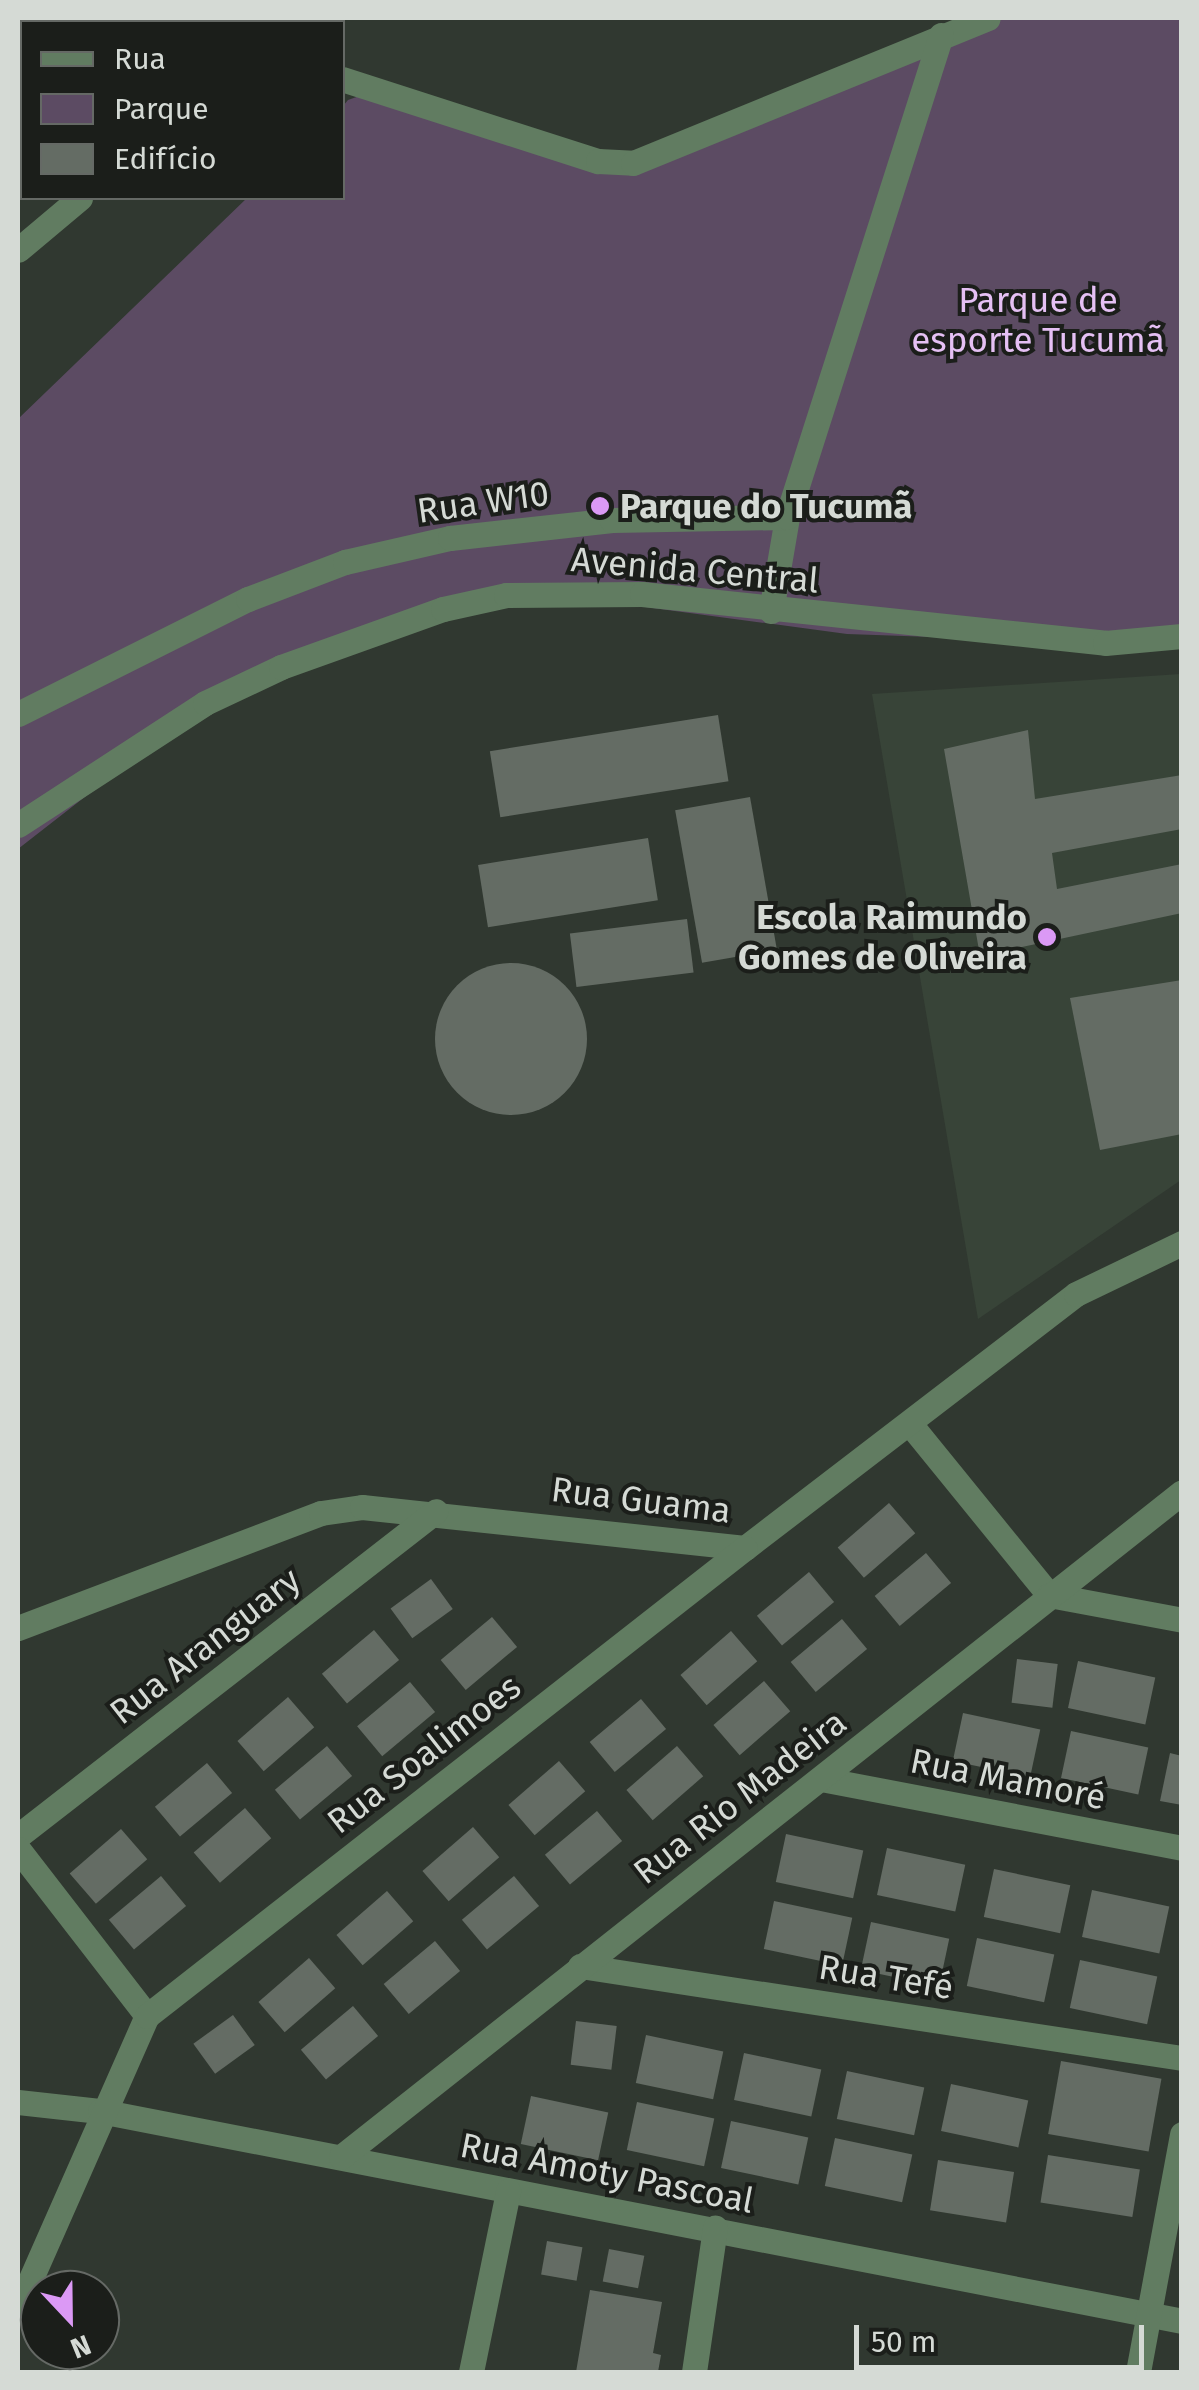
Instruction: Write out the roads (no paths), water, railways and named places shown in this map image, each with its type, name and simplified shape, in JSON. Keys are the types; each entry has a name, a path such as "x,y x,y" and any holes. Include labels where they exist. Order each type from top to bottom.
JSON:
{"street":[{"path":"345,79 619,164 663,154 988,18"},
{"path":"771,611 787,516 941,35"},
{"path":"18,250 78,200"},
{"name":"Rua W10","path":"18,714 248,599 345,562 450,538 612,520 787,516"},
{"name":"Avenida Central","path":"18,825 205,704 280,667 443,610 506,595 577,590 1105,643 1182,636"},
{"name":"Rua Guama","path":"18,1628 321,1514 362,1508 436,1511 745,1548 1076,1294 1182,1243"},
{"path":"910,1424 1049,1595 1182,1620"},
{"name":"Rua Rio Madeira","path":"341,2157 1182,1492"},
{"name":"Rua Aranguary","path":"18,1836 436,1511"},
{"name":"Rua Soalimoes","path":"147,2016 745,1548"},
{"name":"Rua Mamoré","path":"821,1778 1182,1848"},
{"path":"18,1849 147,2016 100,2111 18,2308"},
{"name":"Rua Tefé","path":"580,1966 1182,2058"},
{"name":"Rua Amoty Pascoal","path":"18,2102 100,2111 1182,2321"},
{"path":"1138,2372 1182,2134"},
{"path":"472,2372 508,2192"},
{"path":"694,2372 714,2228"}],"place":[{"name":"Parque do Tucumã","path":"600,506"},
{"name":"Escola Raimundo Gomes de Oliveira","path":"1047,937"}],"park label":[{"name":"Parque de esporte Tucumã","path":"1038,320"}]}
